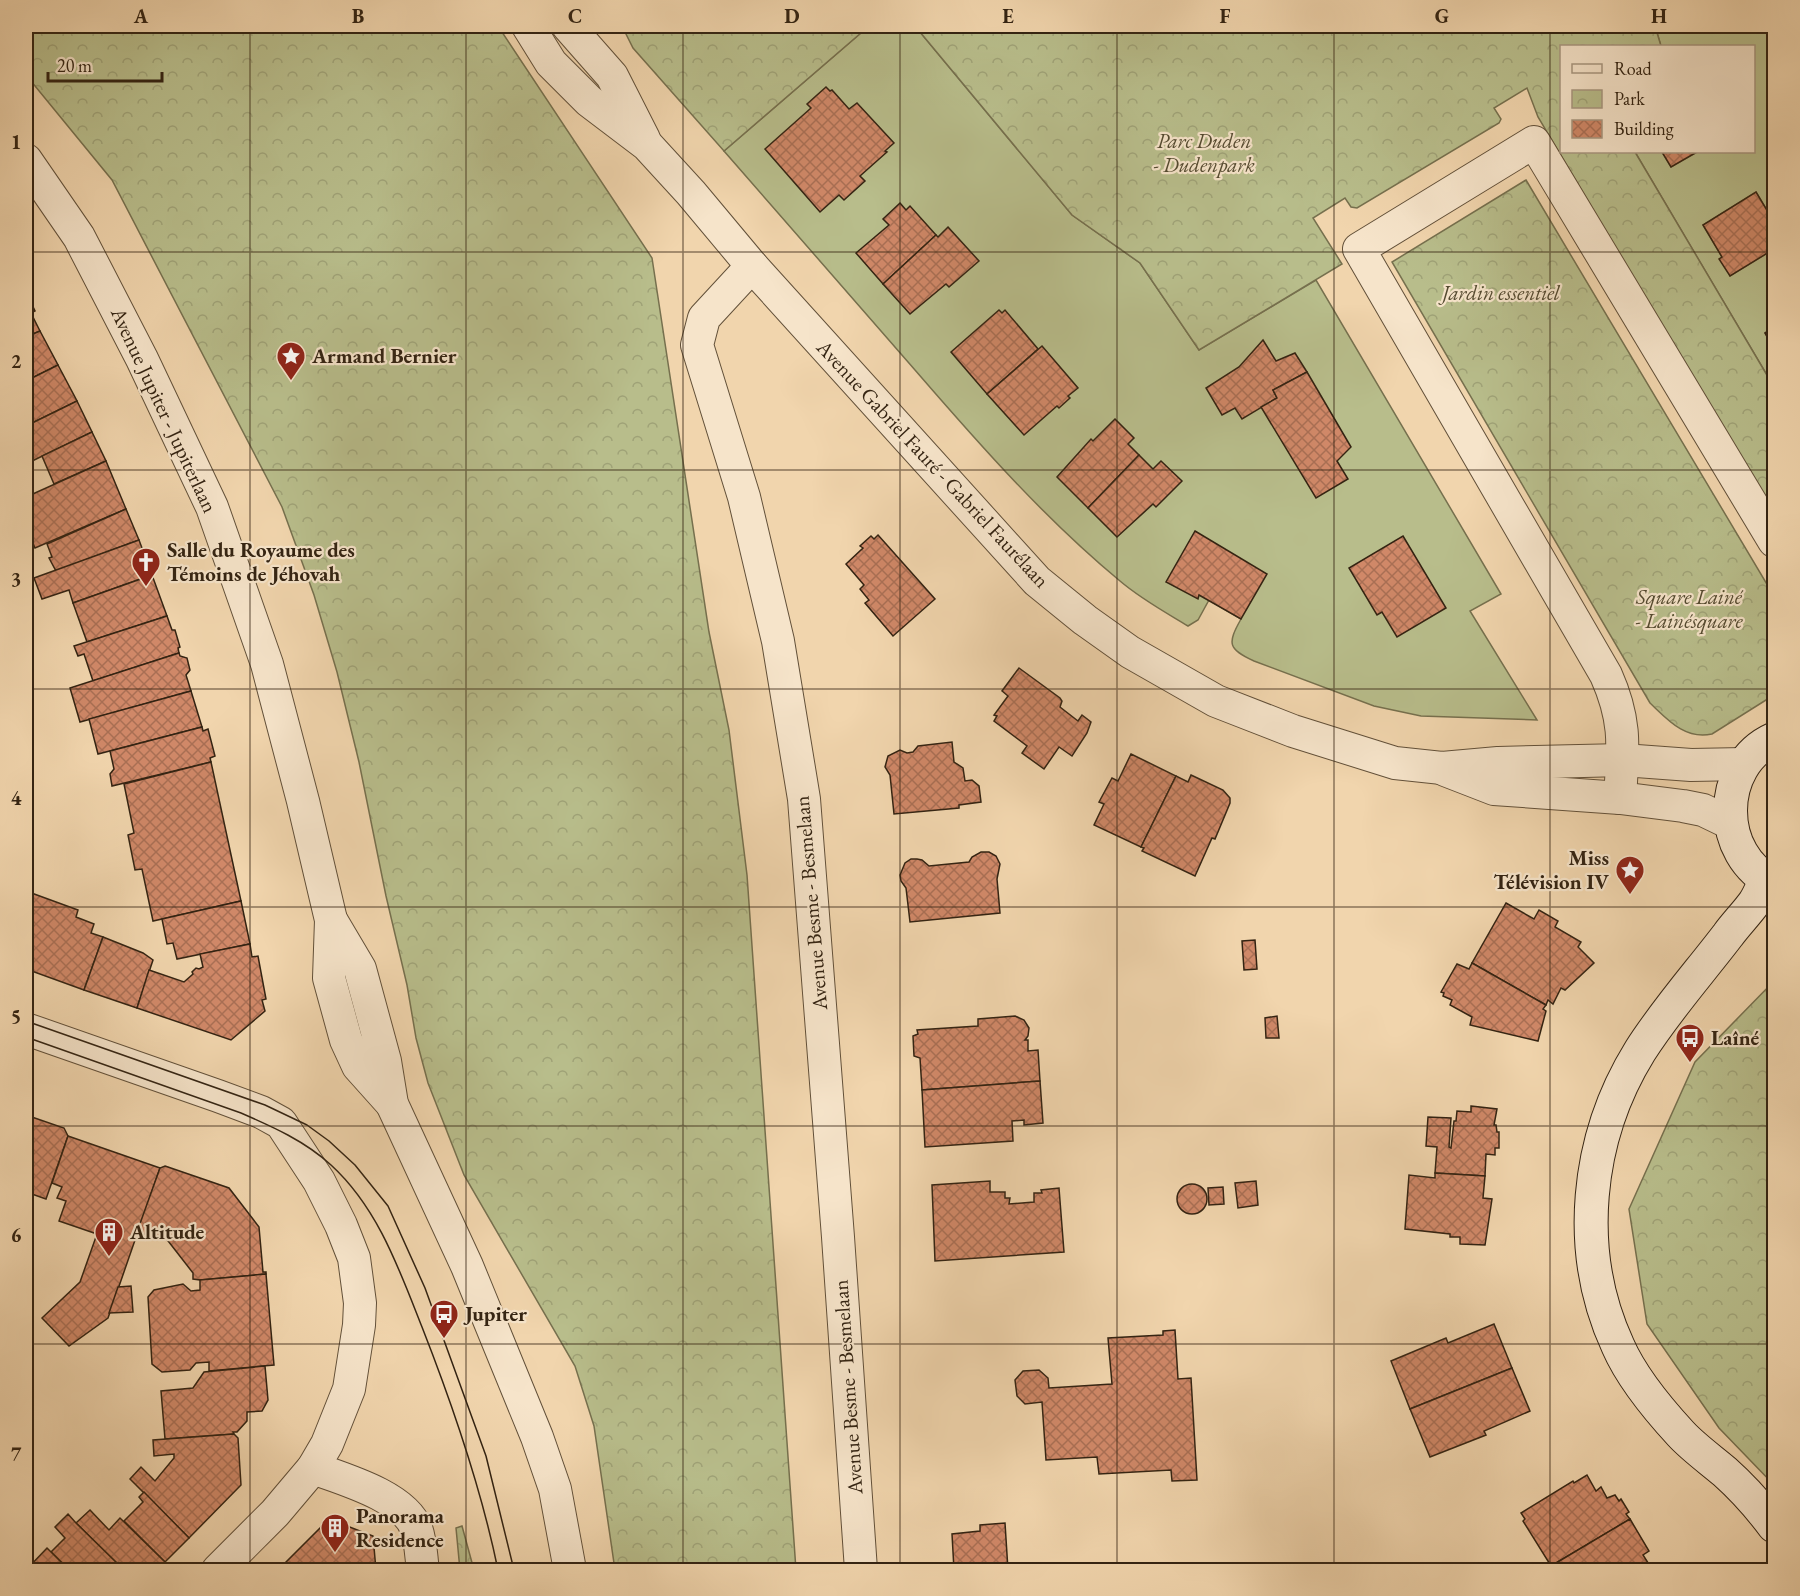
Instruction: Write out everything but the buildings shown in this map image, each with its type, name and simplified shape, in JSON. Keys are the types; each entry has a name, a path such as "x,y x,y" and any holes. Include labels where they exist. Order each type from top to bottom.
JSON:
{"main road":[{"path":"1774,739 1765,743 1744,764 1731,792 1730,823 1736,845 1749,864 1770,881 1663,1019 1641,1050 1622,1083 1601,1135 1594,1176 1592,1214 1593,1262 1602,1304 1618,1347 1644,1390 1682,1435 1756,1501 1774,1526"}],"street":[{"name":"Avenue Gabriel Fauré - Gabriel Faurélaan","path":"528,26 551,63 589,101 646,145 691,193 752,266 1037,580 1085,620 1130,652 1216,700 1293,731 1395,763 1442,768 1498,763 1623,760 1691,765 1744,764"},
{"name":"Avenue Gabriel Fauré - Gabriel Faurélaan","path":"568,26 612,76 646,145"},
{"path":"1620,798 1623,731 1620,711 1606,675 1359,249 1534,142 1774,541"},
{"name":"Avenue Jupiter - Jupiterlaan","path":"31,178 78,237 142,359 212,507 267,664 331,920 360,969 385,1060 393,1104 467,1266 537,1437 555,1489 570,1570"},
{"name":"Avenue Besme - Besmelaan","path":"752,266 704,318 697,345 747,508 778,641 804,799 861,1570"},
{"name":"Avenue Gabriel Fauré - Gabriel Faurélaan","path":"1442,768 1494,789 1620,798 1703,810 1730,823"},
{"path":"26,1029 261,1112 281,1123 319,1181 341,1225 354,1258 360,1303 359,1325 349,1389 327,1444 313,1468 275,1513 218,1570"},
{"path":"313,1468 376,1493 405,1511 416,1528 423,1570"}],"green space":[{"path":"26,26 498,26 652,258 709,632 729,730 747,875 796,1570 615,1570 594,1426 575,1366 464,1175 428,1083 416,1038 407,985 386,896 359,762 337,672 314,595 282,507 112,180 26,75"},
{"path":"622,26 869,26 724,151 633,48"},
{"path":"869,26 915,26 1072,215 1140,263 1199,350 1316,280 1501,594 1470,611 1537,720 1421,716 1374,706 1254,661 1239,653 1232,645 1233,634 1241,619 1209,600 1198,620 1188,626 1128,588 1065,532 1013,480 724,151"},
{"name":"Parc Duden - Dudenpark","path":"915,26 1655,26 1661,45 1560,45 1560,153 1636,153 1774,387 1774,515 1538,117 1527,88 1494,108 1501,119 1499,123 1357,208 1351,207 1345,198 1313,218 1342,264 1199,350 1140,263 1072,215"},
{"path":"1655,26 1774,26 1774,222 1756,192 1703,225 1722,257 1730,276 1774,249 1774,327 1765,333 1774,349 1774,387 1636,153 1663,153 1671,167 1695,153 1755,153 1755,45 1661,45"},
{"name":"Square Lainé - Lainésquare","path":"1526,180 1774,596 1774,695 1712,734 1693,734 1685,731 1670,722 1650,703 1392,262"},
{"path":"1774,981 1774,1485 1719,1428 1647,1324 1629,1209 1695,1062"},
{"path":"462,1526 474,1570 460,1570 456,1528"}],"tram line":[{"path":"26,1021 265,1105 307,1125 355,1165 388,1206 425,1288 486,1456 514,1570"},
{"path":"26,1037 253,1118 288,1135 321,1156 347,1182 362,1200 386,1240 405,1283 445,1387 465,1447 498,1570"}],"place":[{"name":"Armand Bernier","path":"291,382"},
{"name":"Salle du Royaume des Témoins de Jéhovah","path":"146,588"},
{"name":"Miss Télévision Ⅳ","path":"1630,896"},
{"name":"Laîné","path":"1690,1064"},
{"name":"Altitude","path":"109,1258"},
{"name":"Jupiter","path":"444,1340"},
{"name":"Panorama Residence","path":"335,1554"}],"park label":[{"name":"Jardin essentiel","path":"1501,293"}]}
